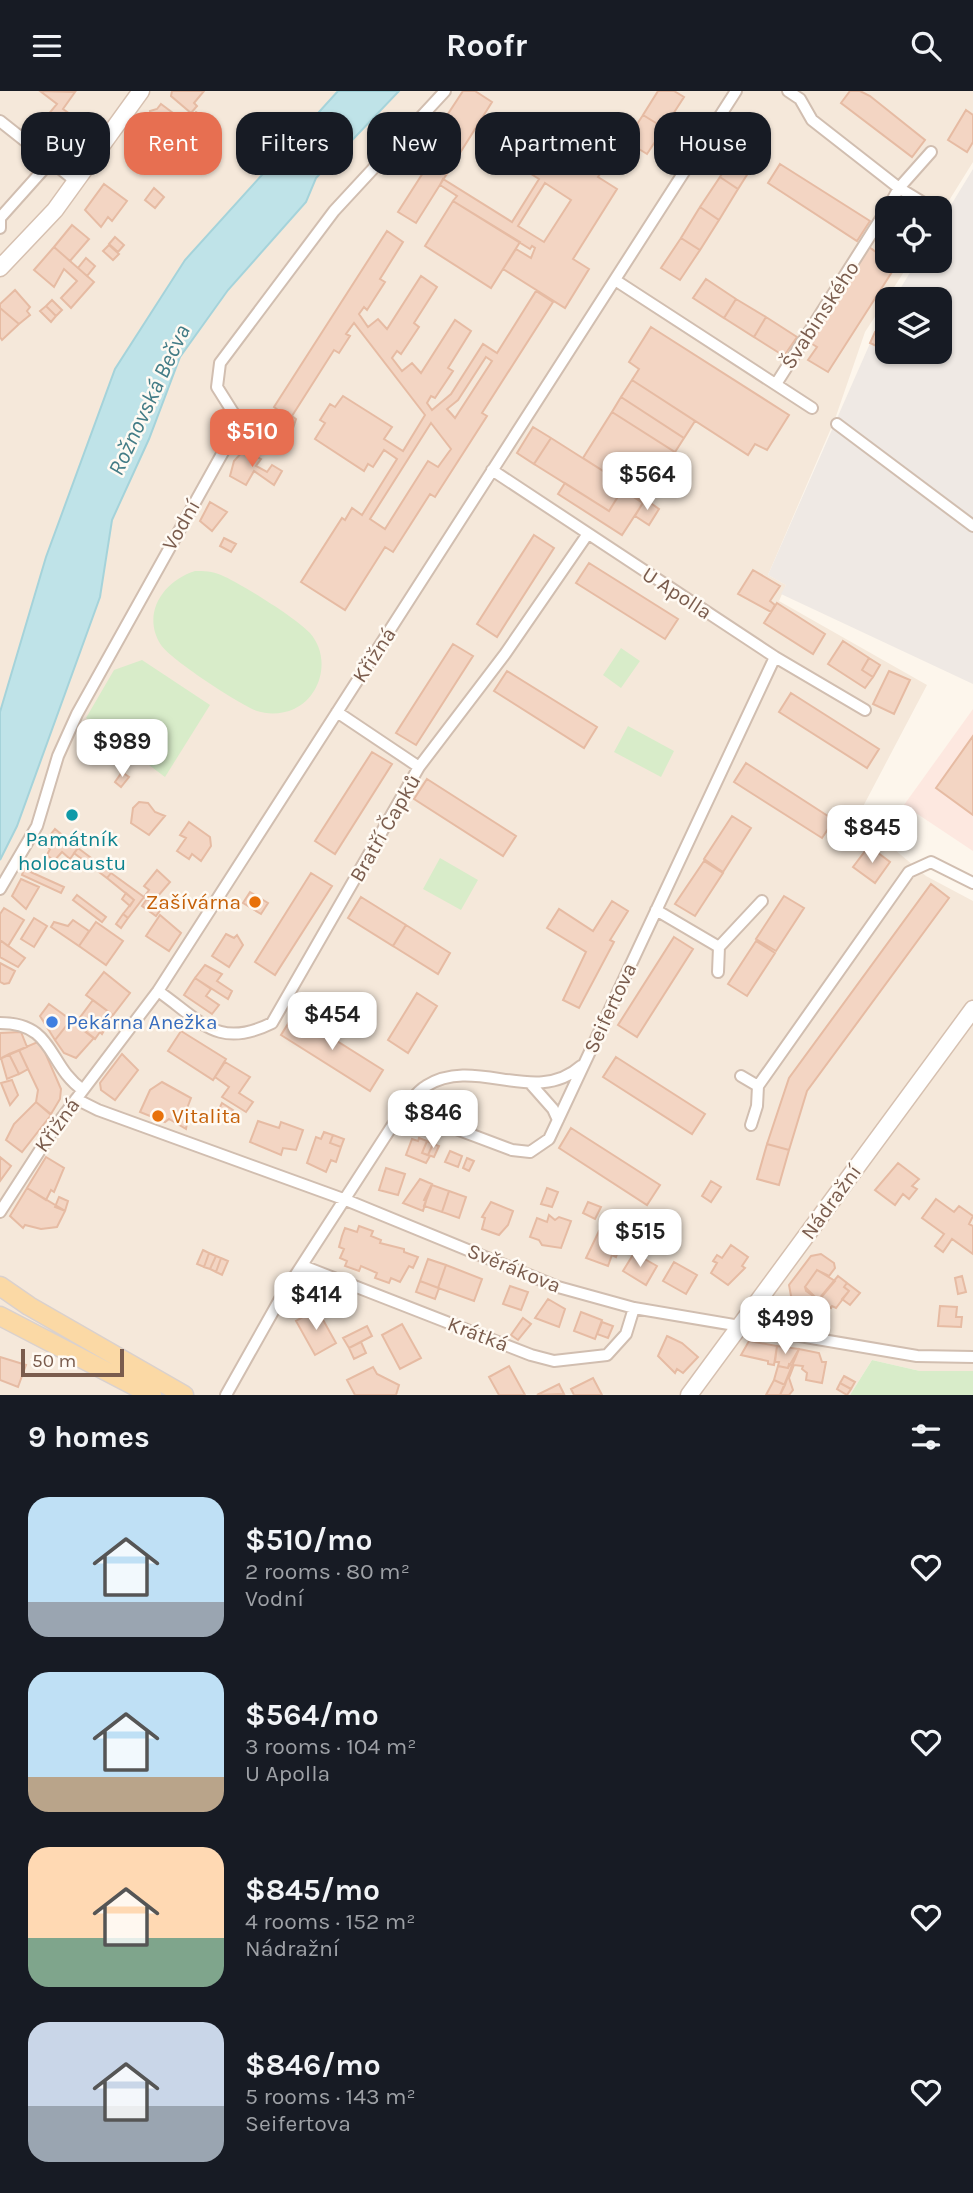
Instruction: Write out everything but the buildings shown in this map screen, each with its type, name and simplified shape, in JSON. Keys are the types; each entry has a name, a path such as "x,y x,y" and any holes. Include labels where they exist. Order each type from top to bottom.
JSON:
{"main road":[{"path":"0,268 36,234 77,182 141,91"},
{"name":"Nádražní","path":"689,1395 973,1009"},
{"path":"0,1286 29,1306 184,1395"},
{"path":"0,1301 184,1395"},
{"path":"0,1315 152,1395"}],"street":[{"name":"Vodní","path":"0,889 37,826 58,756 77,714 232,436 234,414 217,387 220,363 342,202 445,91"},
{"name":"Křižná","path":"0,1212 80,1094 158,991 736,91"},
{"path":"788,91 803,95 812,120 912,196"},
{"path":"0,121 21,137"},
{"name":"Švabinského","path":"895,196 931,152"},
{"path":"0,228 0,218 38,175"},
{"path":"68,175 77,182"},
{"name":"Švabinského","path":"776,384 875,229"},
{"name":"Švabinského","path":"615,280 812,408"},
{"path":"635,310 642,297"},
{"path":"837,424 973,526"},
{"name":"U Apolla","path":"492,470 775,657 865,710"},
{"name":"Bratří Čapků","path":"158,991 213,1031 248,1035 272,1023 419,767 505,654 587,535"},
{"name":"Seifertova","path":"226,1395 280,1299 403,1109 422,1088 450,1075 469,1074 546,1084 568,1077 585,1061 775,657"},
{"path":"337,712 419,767"},
{"path":"751,1125 757,1106 758,1086 909,872 931,862 973,883"},
{"path":"718,971 719,947 762,901"},
{"path":"656,910 719,947"},
{"path":"0,1023 19,1023 34,1029 80,1094"},
{"path":"403,1109 512,1150 530,1152 549,1139 585,1061"},
{"path":"741,1076 758,1086"},
{"path":"530,1083 553,1109 558,1120"},
{"name":"Svěrákova","path":"80,1094 98,1110 346,1200 558,1287 634,1308 739,1328 917,1356 973,1357"},
{"name":"Krátká","path":"303,1266 518,1350 554,1361 607,1355 626,1334 634,1308"}],"shaded area":[{"path":"0,91 338,91 319,112 236,112 236,175 262,175 185,260 115,369 46,557 0,712"},
{"path":"399,91 973,91 973,162 952,196 875,196 875,273 903,273 894,287 875,287 875,317 865,332 835,419 768,575 786,585 779,601 927,685 857,818 926,876 973,901 973,1371 920,1371 872,1360 850,1395 0,1395 0,860 17,826 100,597 111,520 149,439 180,357 229,290 306,202 316,178 319,175 353,175 353,139 367,125 367,175 461,175 461,112 379,112"},
{"path":"973,169 973,684 781,594 786,585 768,575 875,332 875,364 952,364 952,287 901,287 910,273 952,273 952,203"},
{"path":"973,709 973,851 904,805"}],"green space":[{"path":"195,571 214,573 230,579 281,610 310,633 320,653 322,664 317,686 304,703 281,713 257,711 206,681 161,645 153,622 158,600 173,582"},
{"path":"621,648 640,661 621,688 603,675"},
{"path":"142,660 210,705 165,777 86,718 114,670"},
{"path":"628,726 674,751 661,777 614,752"},
{"path":"440,858 478,880 461,910 423,889"},
{"path":"872,1360 920,1371 973,1371 973,1395 850,1395"}],"water":[{"path":"338,91 399,91 379,112 367,112 367,125 353,139 353,112 319,112"},
{"name":"Rožnovská Bečva","path":"262,175 319,175 306,202 228,290 180,357 149,439 112,520 100,597 17,826 0,860 0,712 46,557 115,369 185,260"}],"place":[{"name":"Památník holocaustu","path":"72,815"},
{"name":"Zašívárna","path":"255,902"},
{"name":"Pekárna Anežka","path":"52,1022"},
{"name":"Vitalita","path":"158,1116"}]}
